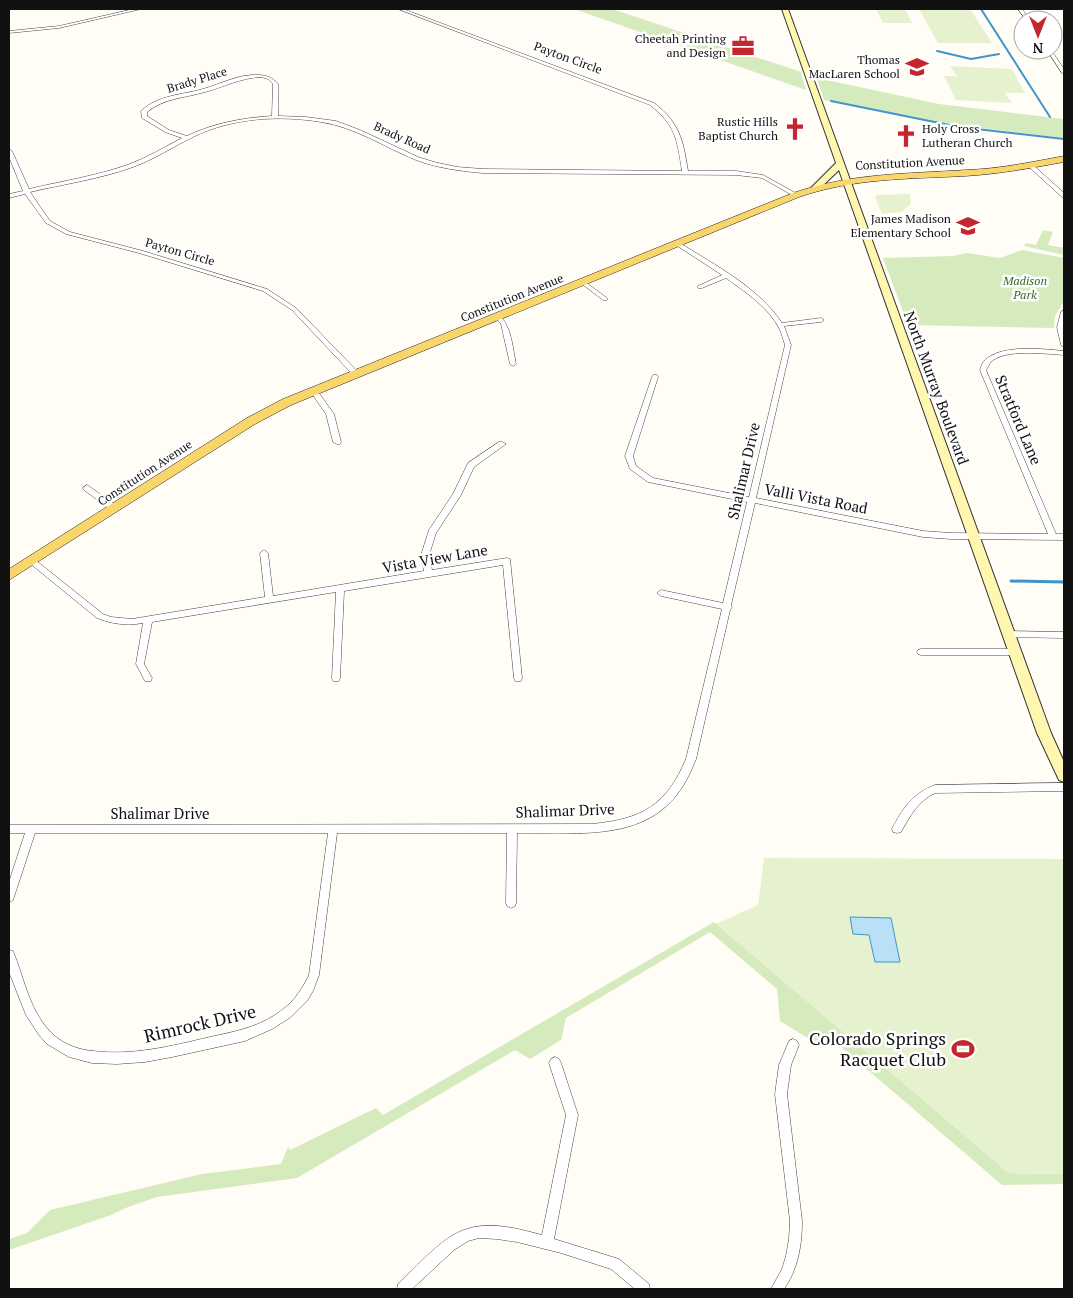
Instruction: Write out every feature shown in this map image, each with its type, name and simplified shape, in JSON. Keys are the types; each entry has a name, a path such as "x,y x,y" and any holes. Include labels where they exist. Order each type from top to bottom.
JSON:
{"main road":[{"name":"North Murray Boulevard","path":"785,9 1044,733 1064,776"},
{"name":"Constitution Avenue","path":"9,575 250,421 314,391 584,283 796,195 846,180 884,175 978,172 1030,166 1064,159"},
{"path":"816,188 840,164"}],"street":[{"path":"9,32 59,28 139,9"},
{"name":"Payton Circle","path":"400,9 613,87 652,104 668,116 678,132 685,172"},
{"path":"1056,60 1064,72"},
{"name":"Brady Place","path":"187,138 167,131 144,117 144,111 162,101 208,89 226,81 265,77 276,84 275,118"},
{"name":"Brady Road","path":"9,196 120,169 155,156 187,138 224,124 275,118 312,118 336,123 360,131 416,158 453,169 482,171 685,172 755,175 772,181 796,195"},
{"name":"Payton Circle","path":"9,151 40,215 48,222 68,233 246,283 274,294 294,309 356,374"},
{"path":"1030,166 1064,196"},
{"name":"Shalimar Drive","path":"9,829 611,827 643,817 675,793 682,783 691,759 788,352 787,340 768,307 678,244"},
{"path":"700,287 724,276"},
{"path":"584,283 605,299"},
{"path":"1064,312 1060,327 1064,345"},
{"path":"498,317 504,324 513,364"},
{"path":"780,325 821,320"},
{"name":"Stratford Lane","path":"1052,537 983,370 984,363 988,359 1000,353 1064,353"},
{"name":"Valli Vista Road","path":"655,377 630,451 630,461 633,467 644,476 661,483 923,534 974,537 1064,537"},
{"path":"314,391 330,414 337,442"},
{"path":"429,574 425,555 432,532 457,495 471,465 478,458 502,444"},
{"path":"87,488 114,508"},
{"path":"264,553 269,600"},
{"name":"Vista View Lane","path":"31,561 100,616 121,622 148,620 507,561 518,678"},
{"path":"336,678 340,589"},
{"path":"661,593 728,607"},
{"path":"148,620 140,664 148,678"},
{"path":"1009,634 1064,635"},
{"path":"921,652 1015,652"},
{"path":"897,829 912,802 925,792 935,789 1064,787"},
{"path":"511,903 512,828"},
{"path":"9,897 32,829"},
{"name":"Rimrock Drive","path":"9,955 19,986 38,1023 50,1040 77,1055 92,1059 128,1058 245,1034 264,1028 291,1013 309,989 314,975 334,829"},
{"path":"777,1289 790,1266 796,1237 781,1094 785,1065 793,1045"},
{"path":"547,1244 572,1116 554,1063"},
{"path":"403,1289 467,1234 491,1230 614,1264 624,1270 644,1289"}],"green space":[{"path":"574,9 612,9 801,72 806,90"},
{"path":"876,9 905,9 912,23 883,23"},
{"path":"919,9 970,9 992,43 938,43"},
{"path":"950,66 1012,69 1025,93 1005,93 1012,103 956,100 944,76 957,76"},
{"path":"817,78 939,104 1064,119 1064,138 932,122 824,100"},
{"path":"910,194 911,204 901,212 882,214 875,197 877,195"},
{"path":"1043,230 1053,232 1048,245 1064,248 1064,255 1024,246 1026,243 1036,245"},
{"name":"Madison Park","path":"1022,250 1064,258 1064,301 1055,316 1054,328 908,325 883,258 953,256 967,253 1000,258"},
{"name":"Colorado Springs Racquet Club","path":"764,858 1064,859 1064,1174 1009,1173 716,924 758,905"},
{"path":"714,922 1009,1173 1064,1174 1064,1184 1002,1185 840,1046 814,1042 780,1021 777,989 710,932 566,1018 561,1040 530,1059 515,1050 297,1178 157,1197 9,1250 9,1239 27,1233 50,1210 202,1174 281,1164 288,1147 290,1150 376,1108 383,1115"}],"water":[{"path":"850,917 891,918 900,962 875,962 869,935 853,934"}],"waterway":[{"path":"981,9 1050,117"},
{"path":"937,51 971,59 999,54"},
{"path":"831,101 959,127 1064,139"},
{"path":"1011,581 1064,582"}],"place":[{"name":"Cheetah Printing and Design","path":"743,46"},
{"name":"Thomas MacLaren School","path":"917,67"},
{"name":"Rustic Hills Baptist Church","path":"795,129"},
{"name":"Holy Cross Lutheran Church","path":"906,136"},
{"name":"James Madison Elementary School","path":"968,226"},
{"name":"Colorado Springs Racquet Club","path":"963,1049"}]}
